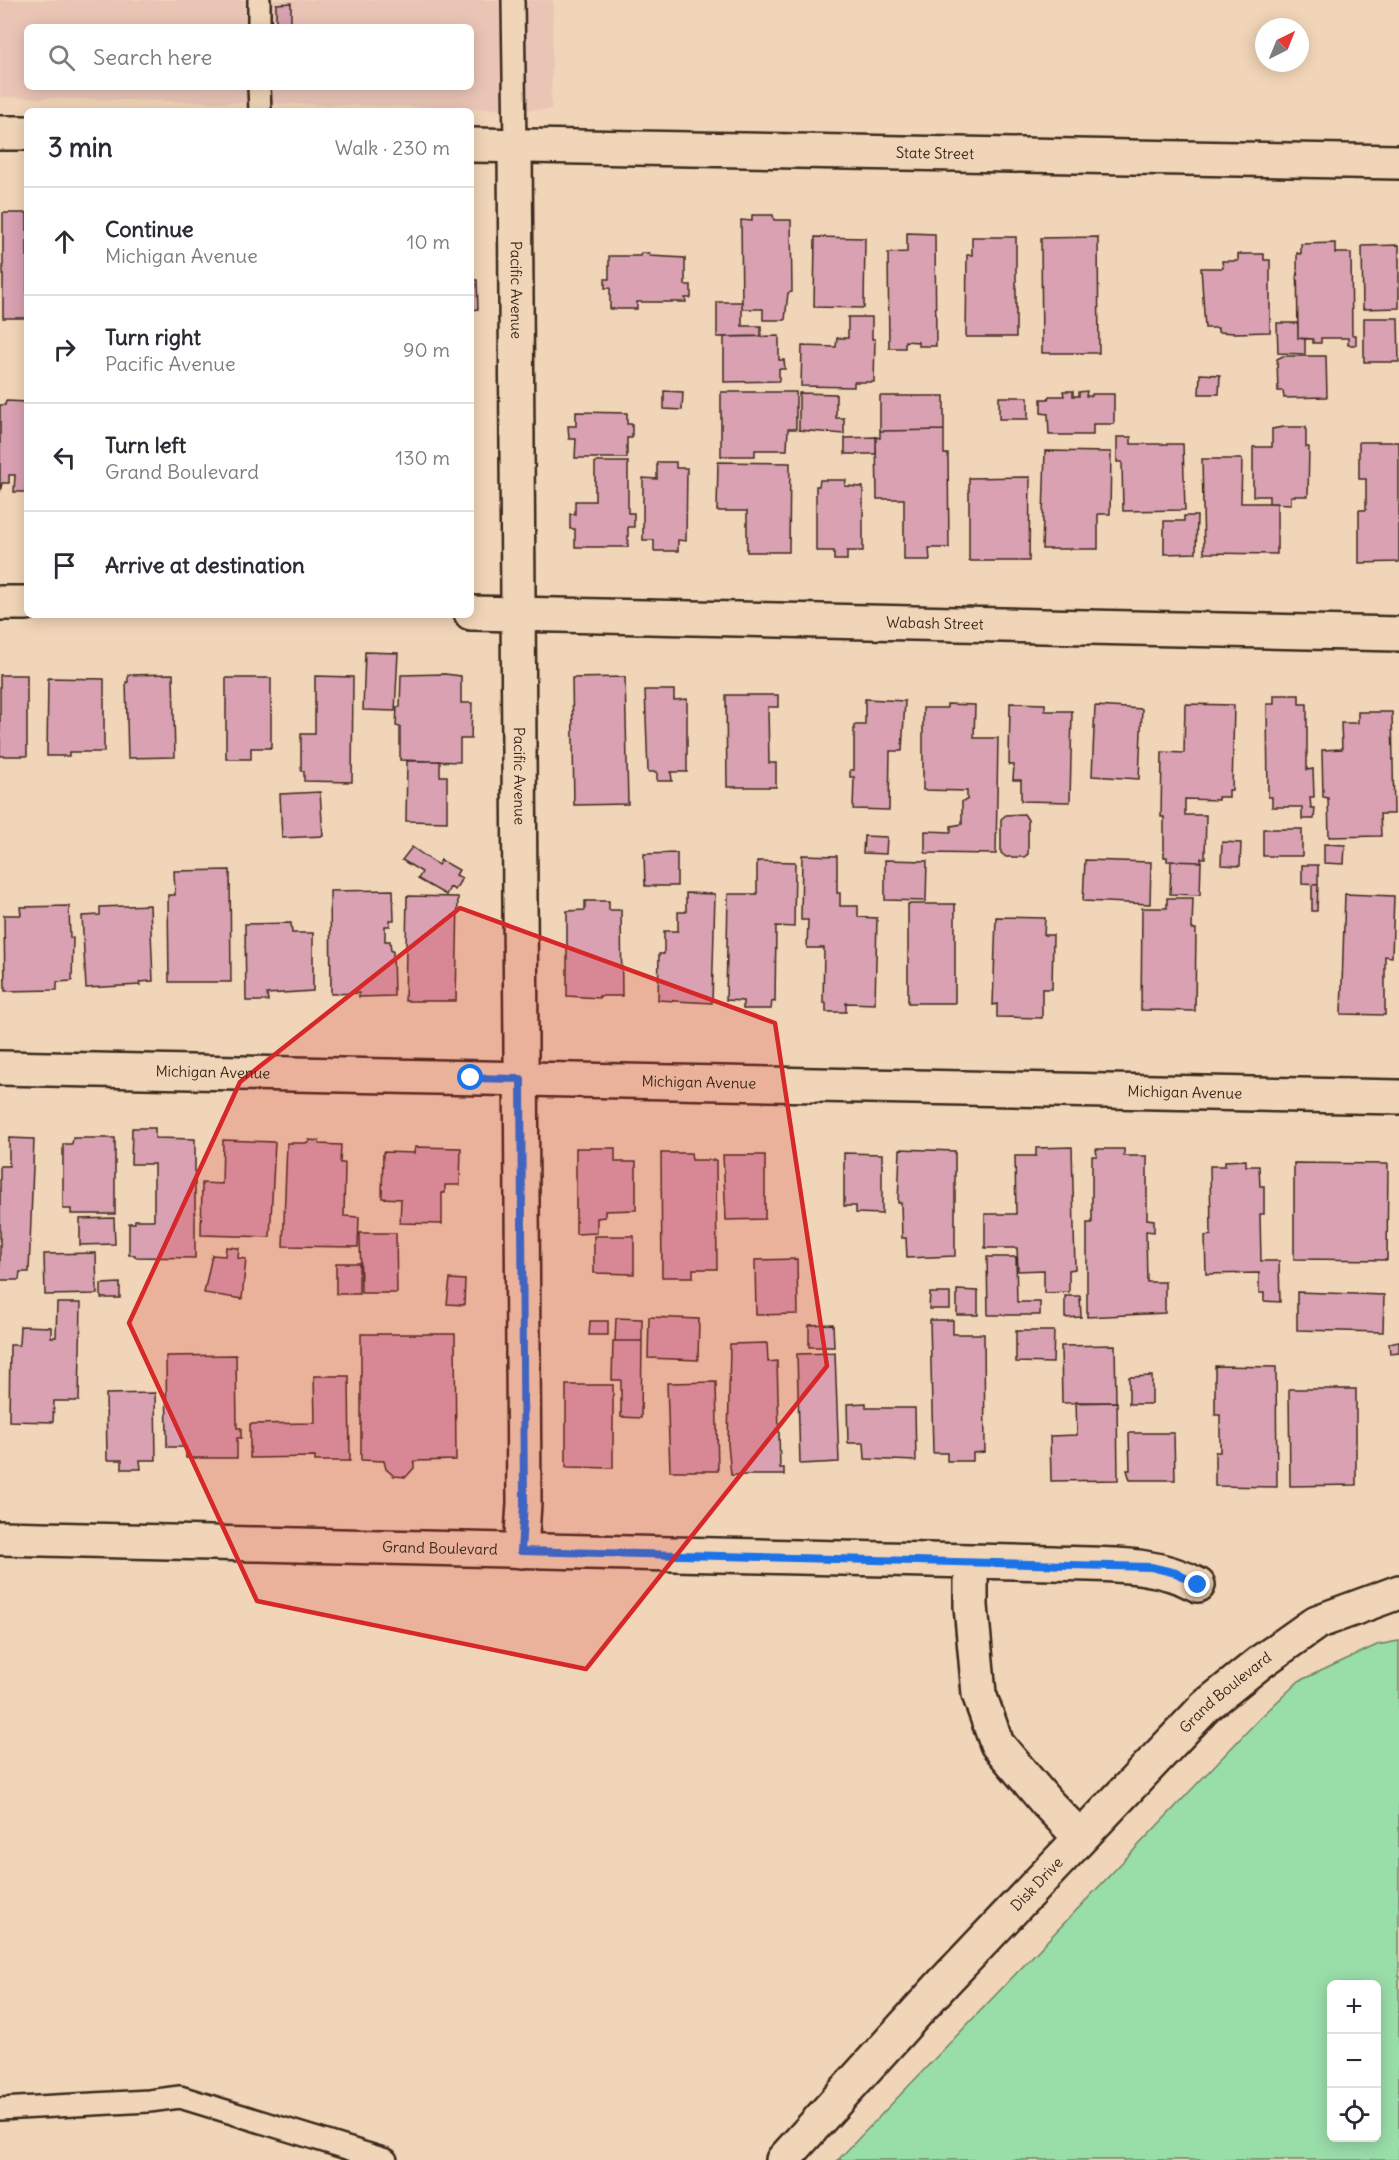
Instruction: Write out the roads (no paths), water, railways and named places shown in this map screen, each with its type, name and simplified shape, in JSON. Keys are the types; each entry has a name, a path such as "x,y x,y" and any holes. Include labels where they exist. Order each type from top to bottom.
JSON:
{"street":[{"path":"0,133 24,134"},
{"name":"State Street","path":"474,145 1399,162"},
{"name":"Pacific Avenue","path":"515,146 524,1503 521,1551"},
{"path":"0,603 24,603"},
{"name":"Wabash Street","path":"474,613 1399,634"},
{"name":"Michigan Avenue","path":"0,1068 1399,1097"},
{"name":"Grand Boulevard","path":"0,1538 1151,1567 1176,1573 1198,1585"},
{"path":"971,1562 971,1606 979,1694 998,1743 1047,1803 1080,1838"},
{"name":"Grand Boulevard","path":"1080,1838 1206,1706 1262,1661 1317,1622 1399,1592"},
{"name":"Disk Drive","path":"783,2160 944,1982 1080,1838"}],"lane":[{"path":"259,0 259,24"},
{"name":"Pacific Avenue","path":"513,0 515,146"},
{"path":"259,90 260,108"},
{"path":"0,2109 148,2101 180,2097 387,2160"}]}
